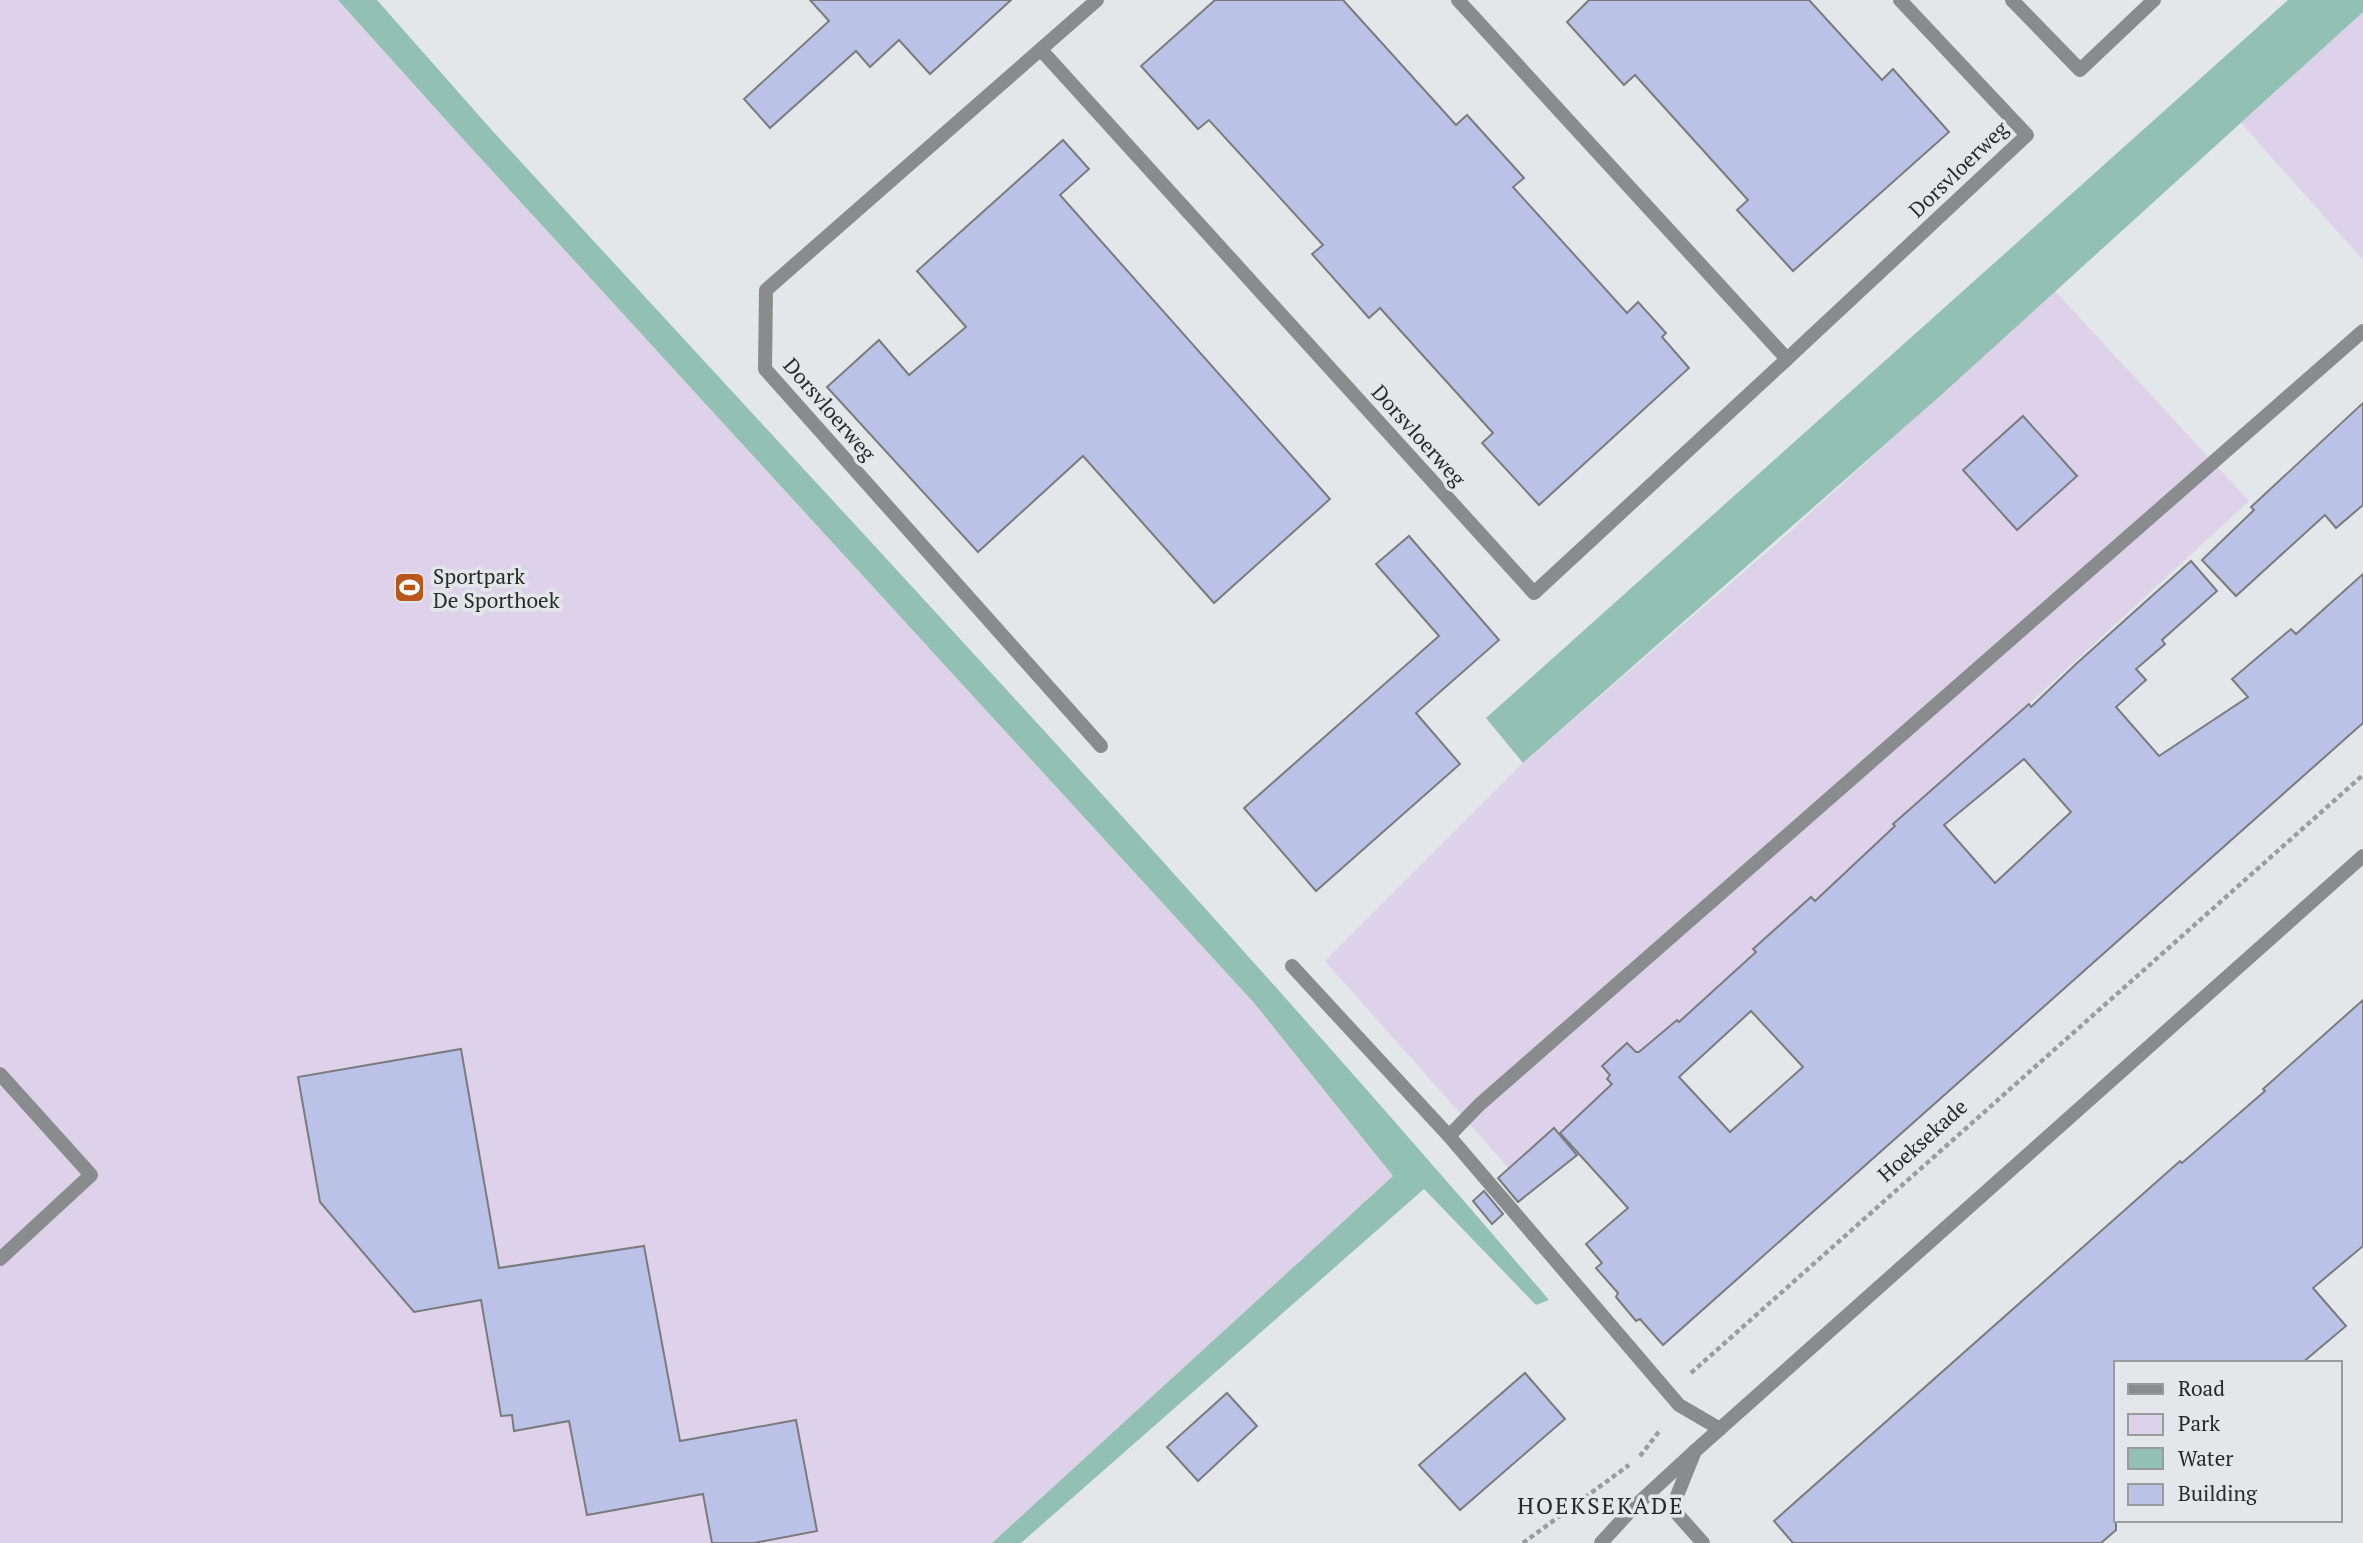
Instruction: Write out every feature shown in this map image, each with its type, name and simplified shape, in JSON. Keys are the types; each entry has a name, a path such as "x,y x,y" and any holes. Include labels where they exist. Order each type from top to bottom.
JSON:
{"street":[{"name":"Dorsvloerweg","path":"1097,0 1042,51 765,290 765,369 1101,746"},
{"path":"1458,0 1787,359"},
{"name":"Dorsvloerweg","path":"1042,51 1534,593 2027,135 1900,0"},
{"path":"2012,0 2080,71 2154,0"},
{"path":"1449,1136 1500,1086 2363,331"},
{"path":"1601,1543 1632,1509 1695,1451 2363,856"},
{"path":"1292,966 1449,1136 1679,1405 1720,1429"},
{"path":"0,1074 90,1175 0,1259"},
{"path":"1695,1451 1672,1508 1703,1543"}],"path":[{"name":"Hoeksekade","path":"1523,1543 1638,1459 1679,1405 1688,1376 2363,775"}],"green space":[{"name":"Sportpark De Sporthoek","path":"0,0 338,0 1255,1004 1393,1176 992,1543 0,1543"},
{"path":"2363,12 2363,260 2241,123"},
{"path":"2055,291 2249,501 1514,1174 1325,961 1523,763 1775,545"}],"water":[{"path":"338,0 377,0 489,127 1157,855 1420,1150 1549,1300 1536,1305 1424,1189 1021,1543 992,1543 1393,1176 1255,1004"},
{"path":"2288,0 2363,0 2363,12 1940,396 1523,763 1486,718"}],"building":[{"path":"810,0 1011,0 930,74 899,40 870,67 856,51 770,128 744,99 829,21"},
{"path":"1215,0 1343,0 1456,125 1467,115 1524,178 1513,187 1627,313 1638,302 1666,333 1662,337 1689,368 1539,505 1482,443 1493,433 1380,308 1369,318 1312,254 1323,245 1209,120 1198,129 1141,66"},
{"path":"1589,0 1809,0 1882,80 1893,69 1949,132 1793,271 1737,210 1748,200 1635,75 1624,85 1567,22"},
{"path":"1063,140 1089,169 1060,195 1330,499 1214,603 1083,456 978,552 827,387 879,340 909,375 966,327 917,271"},
{"path":"2363,403 2363,505 2336,528 2325,515 2236,596 2202,560 2254,510 2251,507"},
{"path":"2023,416 2077,476 2017,530 1963,470"},
{"path":"1409,536 1499,640 1416,713 1460,764 1316,891 1244,808 1439,636 1376,564"},
{"path":"2191,561 2217,591 2162,640 2165,644 2136,669 2146,680 2116,707 2159,756 2248,697 2232,679 2291,629 2296,634 2363,574 2363,723 1663,1345 1640,1319 1636,1321 1616,1297 1618,1293 1596,1268 1602,1263 1586,1244 1628,1208 1560,1133 1612,1084 1607,1079 1610,1075 1602,1066 1627,1043 1639,1052 1677,1020 1679,1022 1756,952 1753,949 1811,897 1815,901 1895,826 1893,824 2029,704 2031,707","holes":["2024,759 2071,812 1995,883 1944,825","1751,1011 1803,1067 1730,1132 1679,1077"]},
{"path":"2363,1000 2363,1246 2313,1288 2346,1326 2304,1361 2114,1361 2116,1530 2101,1543 1793,1543 1774,1521 2180,1161 2182,1163 2265,1091 2263,1089"},
{"path":"461,1049 499,1268 644,1246 680,1441 796,1420 817,1531 754,1543 712,1543 703,1494 587,1515 569,1421 514,1431 512,1415 501,1416 481,1300 414,1312 320,1202 298,1077"},
{"path":"1554,1128 1577,1155 1518,1202 1498,1178"},
{"path":"1484,1191 1503,1214 1492,1224 1473,1201"},
{"path":"1525,1373 1565,1419 1460,1510 1419,1465"},
{"path":"1227,1393 1257,1426 1198,1481 1167,1447"}],"place":[{"name":"Sportpark De Sporthoek","path":"410,588"}],"district":[{"name":"HOEKSEKADE","path":"1601,1505"}]}
